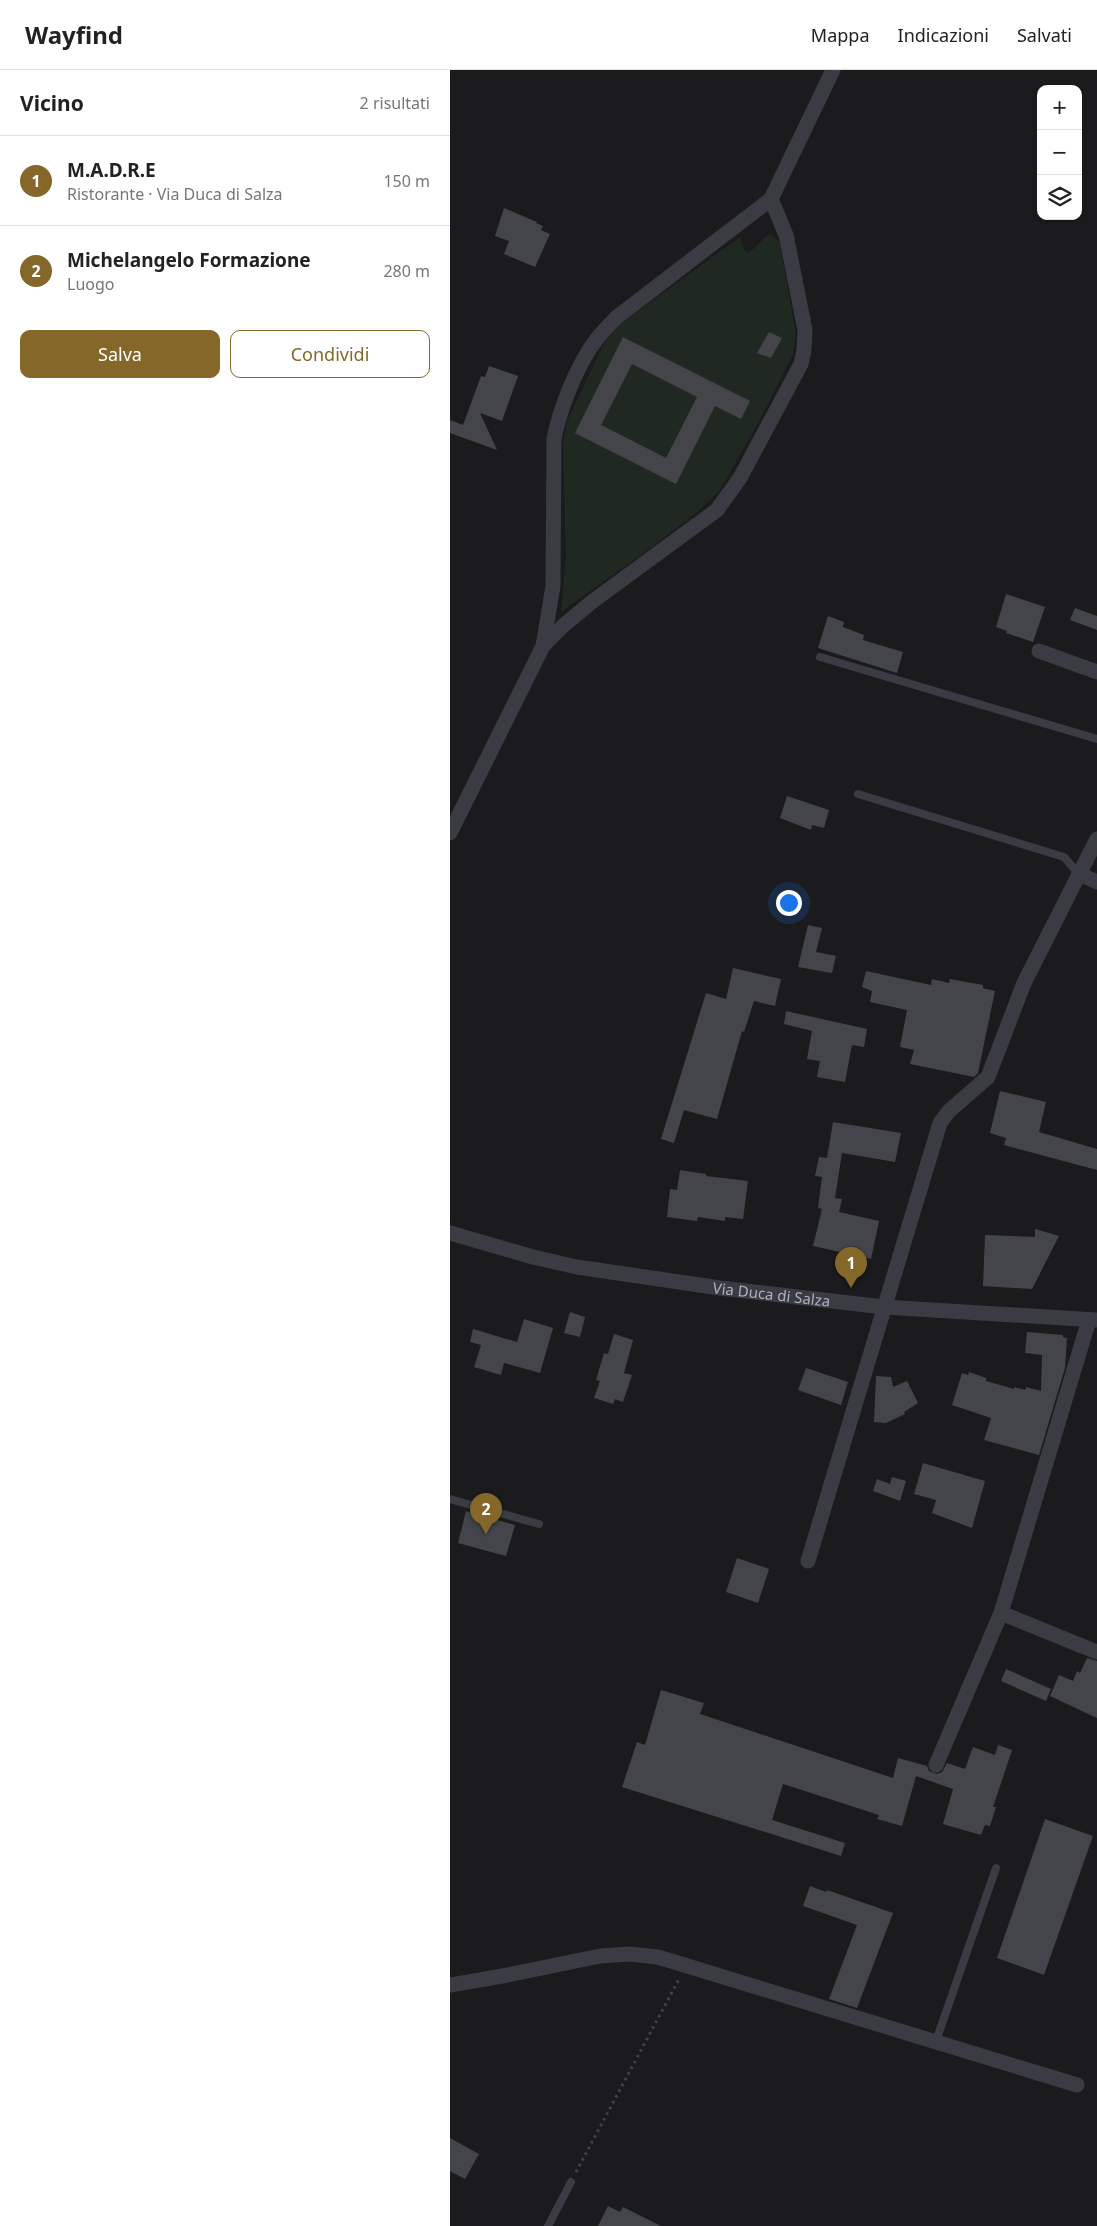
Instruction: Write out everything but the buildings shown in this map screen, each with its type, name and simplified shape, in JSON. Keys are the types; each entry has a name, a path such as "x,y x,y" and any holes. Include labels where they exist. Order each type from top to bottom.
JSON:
{"street":[{"path":"450,833 543,646 553,586 554,439 557,424 578,371 596,340 617,317 770,198 833,70"},
{"path":"543,646 564,625 593,601 717,510 740,478 801,364 805,330 786,235 770,198"},
{"path":"1039,651 1097,672"},
{"path":"808,1561 940,1123 949,1111 988,1077 1024,983 1097,839"},
{"path":"1079,874 1097,882"},
{"name":"Via Duca di Salza","path":"450,1233 533,1257 577,1266 720,1288 884,1307 1093,1320"},
{"path":"936,1765 1001,1613 1093,1320"},
{"path":"1001,1613 1097,1652"},
{"path":"450,1985 600,1956 630,1954 658,1957 830,2011 1077,2084"}],"lane":[{"path":"820,657 1097,739"},
{"path":"858,794 1064,857 1079,874"},
{"path":"450,1499 540,1524"},
{"path":"936,2041 996,1868"},
{"path":"548,2226 571,2182"}],"path":[{"path":"571,2182 686,1966"}],"shaded area":[{"path":"770,234 779,241 796,333 793,354 764,412 720,490 702,508 652,547 561,612 566,556 563,441 567,421 604,343 619,325 740,237 743,248 747,253"}],"place":[{"name":"M.A.D.R.E","path":"851,1288"},
{"name":"Michelangelo Formazione","path":"486,1534"}]}
